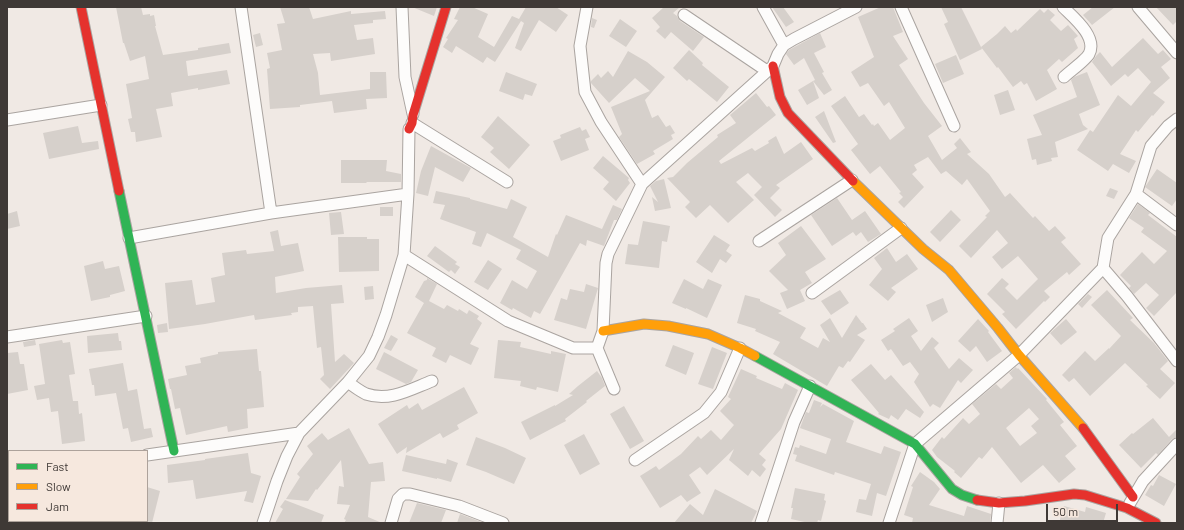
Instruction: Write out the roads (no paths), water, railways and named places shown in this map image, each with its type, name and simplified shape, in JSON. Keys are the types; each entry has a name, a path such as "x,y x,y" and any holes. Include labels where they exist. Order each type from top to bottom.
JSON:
{"street":[{"path":"81,7 174,451"},
{"path":"241,7 271,213"},
{"path":"402,7 404,77 412,122 507,182"},
{"path":"263,523 287,456 299,433 348,382 368,356 378,337 386,315 404,255 412,122 426,70 446,7"},
{"path":"587,7 580,46 585,92 600,122 642,184"},
{"path":"763,7 784,45"},
{"path":"614,388 597,348 603,332 606,263 608,254 642,184 770,69 784,45 856,7"},
{"path":"901,7 954,126"},
{"path":"1064,7 1086,30 1091,49 1089,55 1064,77"},
{"path":"1138,7 1177,53"},
{"path":"684,15 770,69 780,98 788,113 852,180 901,228 923,249 949,270 1019,355 1079,422 1133,497"},
{"path":"7,120 101,105"},
{"path":"889,523 915,444 1019,355 1104,268 1108,238 1136,194 1151,146 1168,126 1177,119"},
{"path":"759,241 852,180"},
{"path":"129,238 271,213 408,194"},
{"path":"1136,194 1177,225"},
{"path":"812,293 901,228"},
{"path":"404,255 508,321 573,348 597,348"},
{"path":"1104,268 1177,361"},
{"path":"7,337 146,316"},
{"path":"603,332 644,324 668,326 708,334 740,348 915,444 952,489 962,495 982,501 999,503 1074,494 1085,495 1127,508 1153,522"},
{"path":"635,460 704,413 720,392 740,348"},
{"path":"348,382 365,394 381,398 393,396 432,381"},
{"path":"761,523 794,422 810,386"},
{"path":"148,455 299,433"},
{"path":"1127,508 1142,481 1177,444"},
{"path":"391,523 398,499 403,494 410,494 459,506 503,523"},
{"path":"997,523 999,503"}]}
